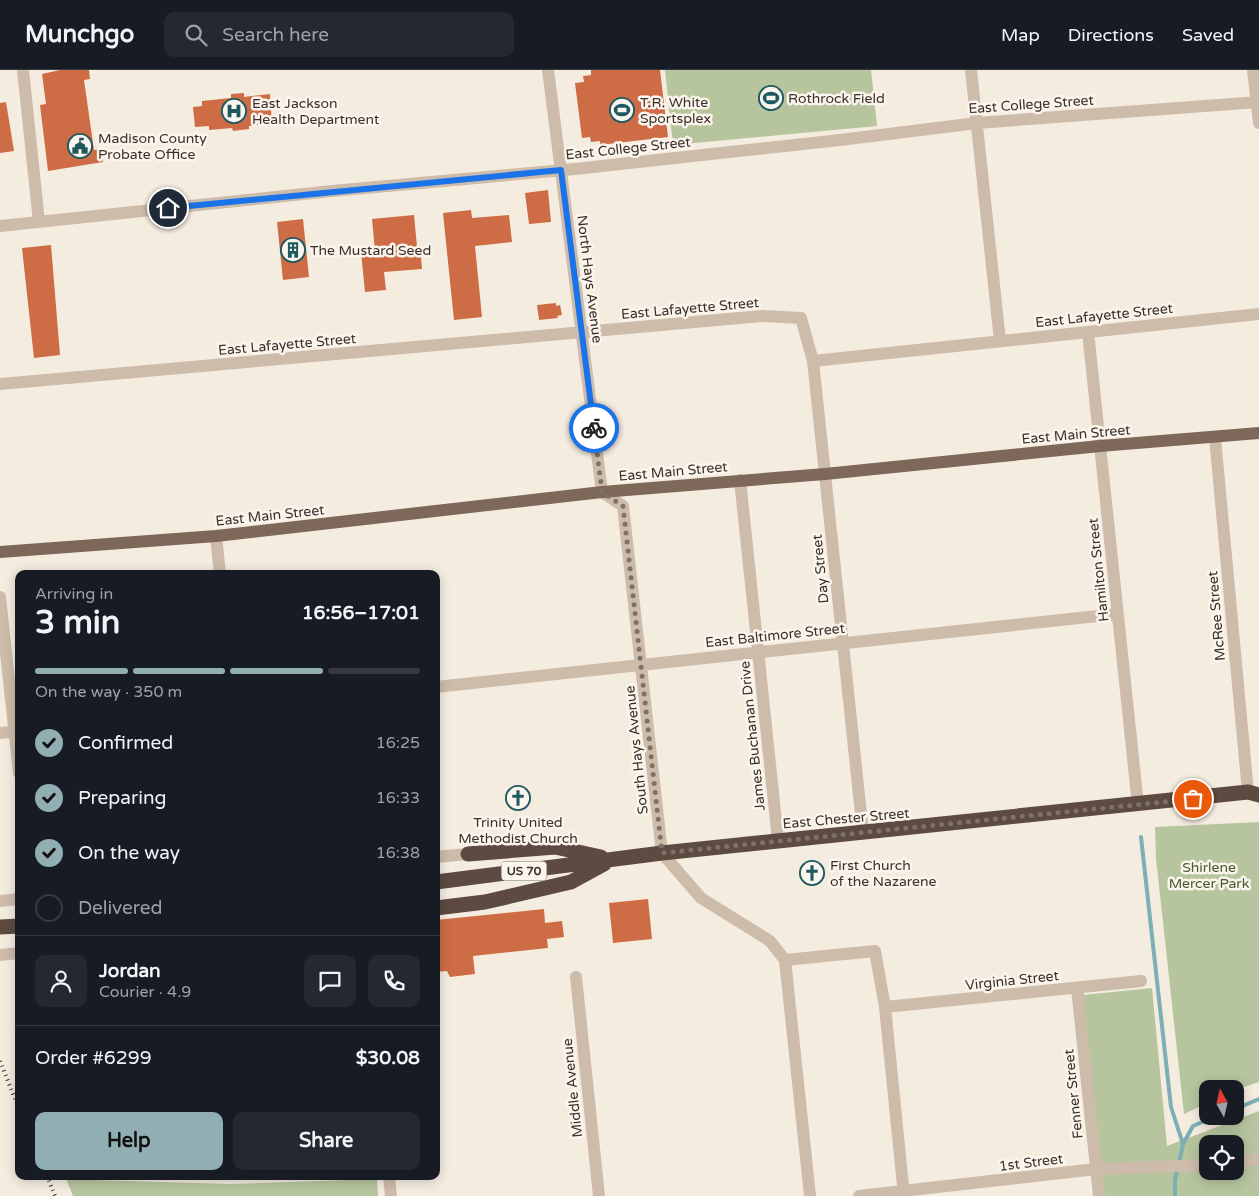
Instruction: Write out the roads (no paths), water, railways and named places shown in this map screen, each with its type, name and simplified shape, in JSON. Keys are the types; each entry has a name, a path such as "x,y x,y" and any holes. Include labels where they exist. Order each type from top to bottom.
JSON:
{"highway":[{"name":"East Chester Street","path":"440,882 778,840 1138,805 1255,791"},
{"path":"468,854 555,847 612,860"},
{"path":"440,908 485,902 571,882 612,860"},
{"path":"0,928 15,926"}],"main road":[{"name":"East Main Street","path":"0,552 216,536 602,492 824,474 1100,446 1259,433"}],"street":[{"path":"23,70 39,222"},
{"name":"North Hays Avenue","path":"548,70 602,492"},
{"path":"971,70 1000,341"},
{"path":"1253,70 1259,123"},
{"name":"East College Street","path":"0,226 332,191 561,170 840,140 977,123 1258,103"},
{"name":"East Lafayette Street","path":"0,384 762,316 801,318 813,361 1259,314"},
{"name":"Hamilton Street","path":"1088,332 1138,805"},
{"name":"Day Street","path":"813,361 862,833"},
{"name":"McRee Street","path":"1215,438 1255,791"},
{"name":"James Buchanan Drive","path":"740,480 778,840"},
{"name":"South Hays Avenue","path":"602,492 623,506 662,853"},
{"path":"216,536 220,570"},
{"path":"0,596 15,723"},
{"name":"East Baltimore Street","path":"440,686 1117,614"},
{"path":"0,733 15,731"},
{"path":"662,853 701,898 770,941 785,960 810,1196"},
{"path":"440,857 468,854"},
{"path":"0,901 15,899"},
{"path":"785,960 875,951 885,1007 904,1194"},
{"path":"0,955 15,953"},
{"name":"Middle Avenue","path":"576,977 599,1196"},
{"name":"Virginia Street","path":"885,1007 1140,981"},
{"name":"Fenner Street","path":"1077,988 1099,1196"},
{"path":"1244,1161 1259,1159"},
{"name":"1st Street","path":"858,1196 904,1194 1096,1170 1199,1166"},
{"path":"389,1180 391,1196"}],"waterway":[{"path":"1141,837 1171,1107 1183,1144"},
{"path":"1244,1105 1259,1099"},
{"path":"1179,1163 1183,1144 1193,1126 1199,1123"},
{"path":"1175,1196 1177,1170"}],"railway":[{"path":"0,1061 15,1099"},
{"path":"49,1180 55,1196"}],"place":[{"name":"Rothrock Field","path":"771,98"},
{"name":"T.R. White Sportsplex","path":"622,110"},
{"name":"East Jackson Health Department","path":"234,111"},
{"name":"Madison County Probate Office","path":"80,146"},
{"name":"The Mustard Seed","path":"293,250"},
{"name":"Trinity United Methodist Church","path":"518,798"},
{"name":"First Church of the Nazarene","path":"812,873"}],"park label":[{"name":"Shirlene Mercer Park","path":"1209,876"}]}
